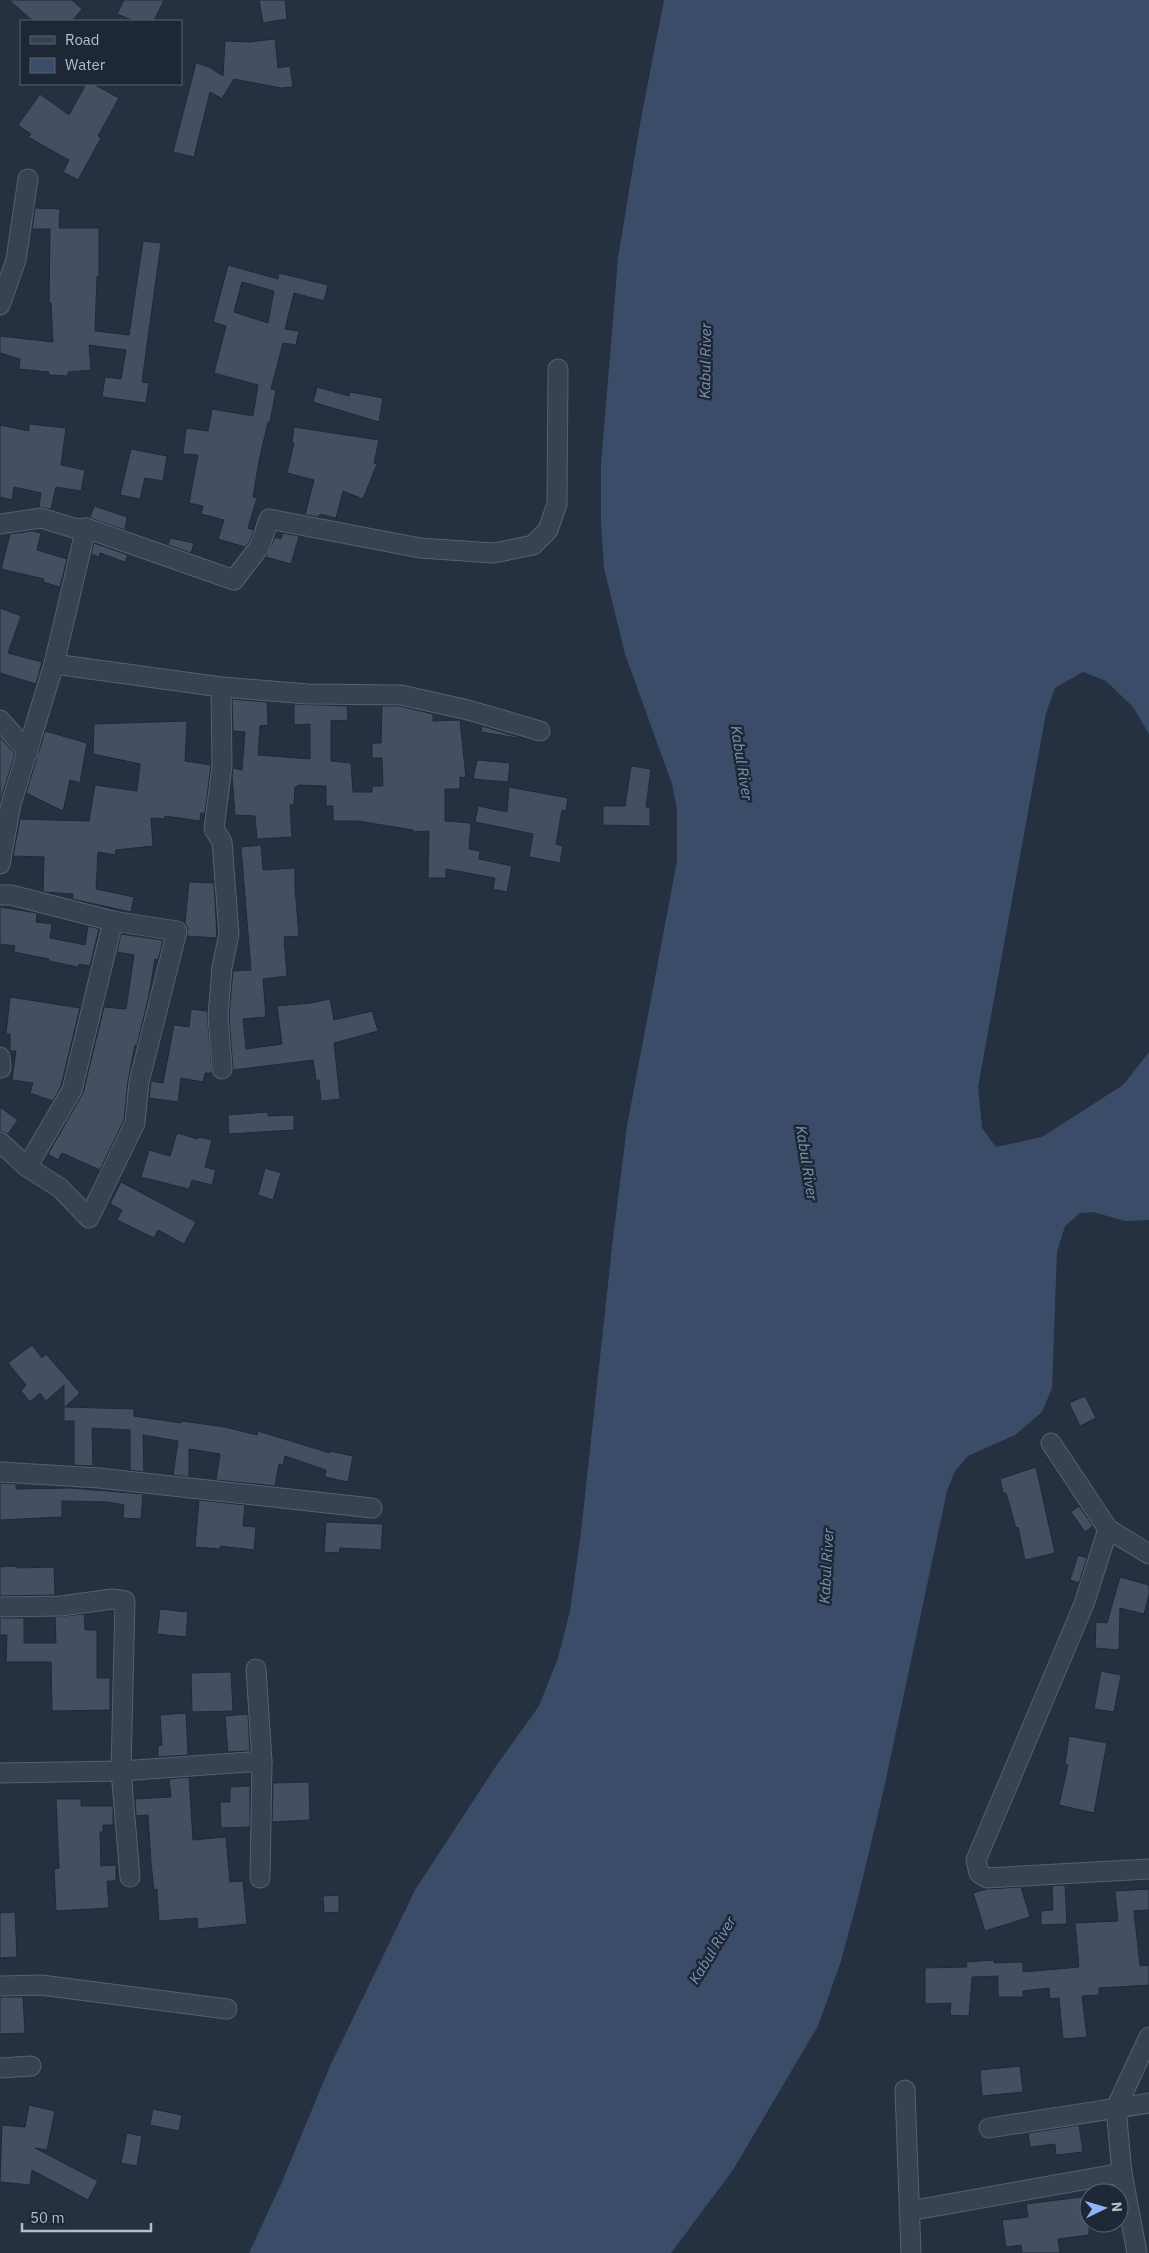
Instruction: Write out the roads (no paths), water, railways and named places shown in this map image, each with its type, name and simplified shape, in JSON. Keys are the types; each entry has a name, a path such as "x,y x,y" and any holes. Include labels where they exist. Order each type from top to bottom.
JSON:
{"street":[{"path":"0,305 16,260 28,179"},
{"path":"0,524 41,518 77,529 86,528 234,580 260,546 269,519 420,548 494,553 533,545 548,530 557,504 558,369"},
{"path":"0,864 11,804 54,664 86,528"},
{"path":"54,664 221,687 308,694 401,695 468,710 540,731"},
{"path":"221,687 222,766 214,828 222,842 229,934 222,967 218,1016 222,1069"},
{"path":"0,720 28,752"},
{"path":"0,895 11,895 112,921 177,931 139,1082 135,1123 89,1218 60,1188 27,1167 0,1142"},
{"path":"27,1167 72,1090 112,921"},
{"path":"1051,1443 1108,1529 1149,1554"},
{"path":"0,1472 99,1478 372,1508"},
{"path":"1108,1529 1084,1604 976,1860 980,1873 987,1878 1149,1869"},
{"path":"0,1607 61,1606 112,1599 126,1601 121,1771 130,1878"},
{"path":"256,1669 262,1761 260,1878"},
{"path":"0,1773 121,1771 262,1761"},
{"path":"0,1986 41,1985 227,2009"},
{"path":"1137,2253 1122,2174 1116,2108 1149,2037"},
{"path":"0,2068 31,2066"},
{"path":"905,2090 911,2253"},
{"path":"989,2128 1149,2103"},
{"path":"909,2211 1122,2174"}],"water":[{"name":"Kabul River","path":"664,0 1149,0 1149,734 1133,707 1106,681 1083,672 1055,688 1046,713 978,1087 982,1128 996,1147 1042,1137 1123,1085 1149,1052 1149,1220 1125,1221 1093,1212 1080,1213 1065,1226 1057,1252 1052,1388 1042,1412 1015,1435 968,1456 955,1471 947,1491 883,1793 858,1898 841,1961 818,2026 733,2170 671,2253 249,2253 282,2182 330,2066 415,1890 496,1766 539,1706 558,1658 570,1611 581,1532 627,1126 677,861 677,809 672,784 625,654 604,568 601,522 601,465 618,258 640,124"}]}
